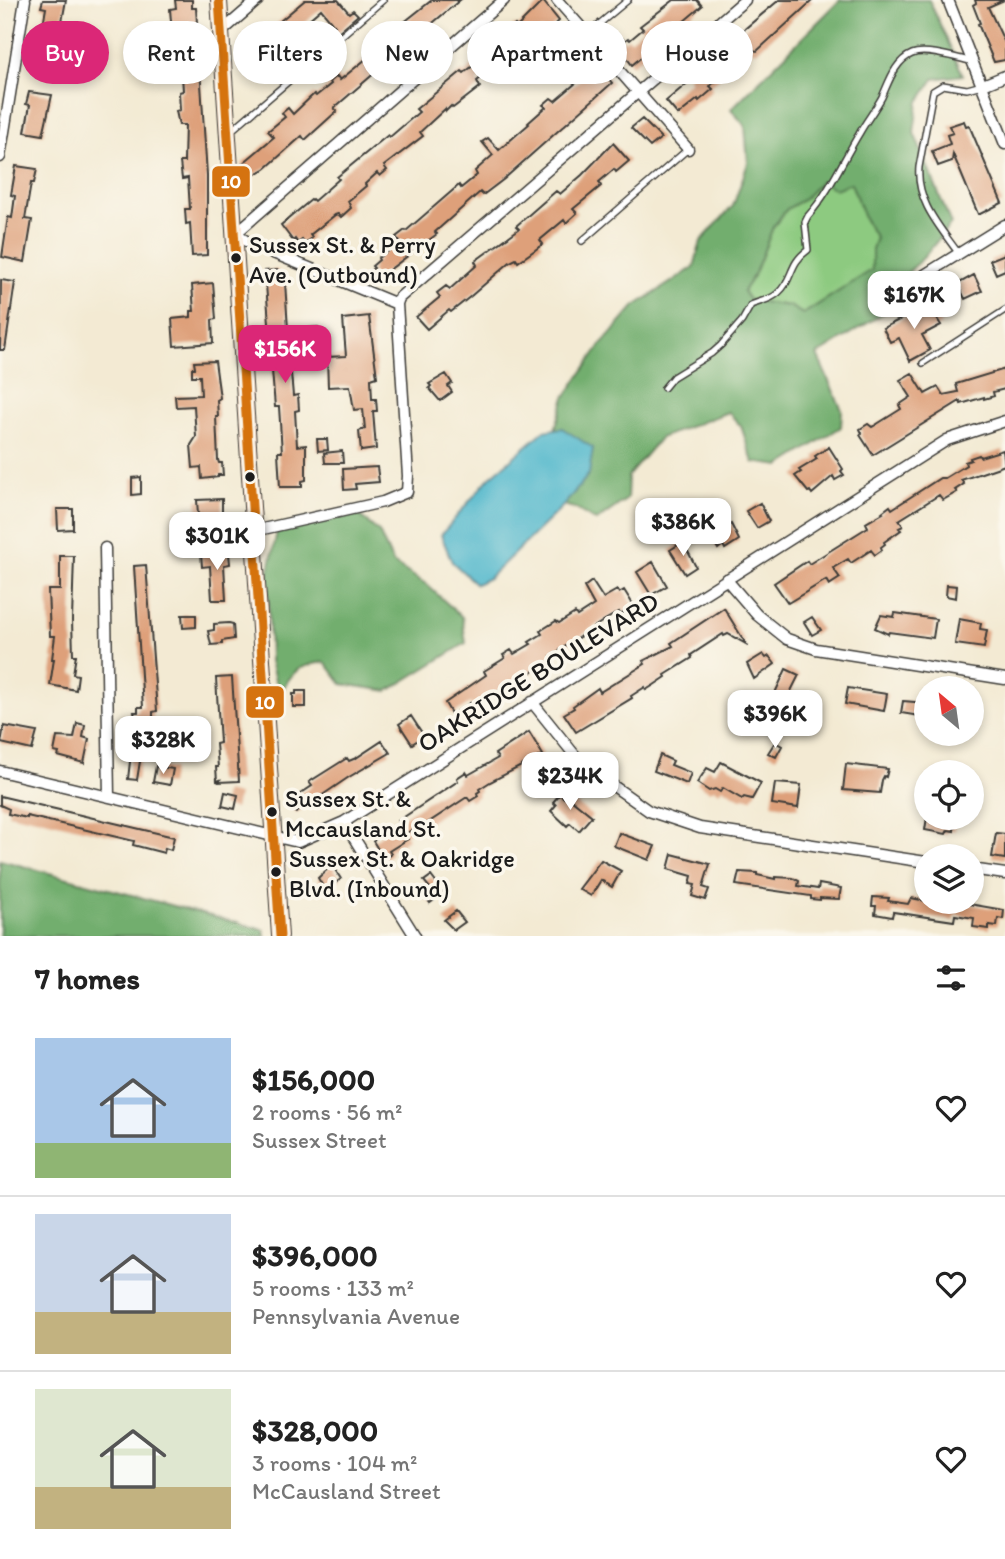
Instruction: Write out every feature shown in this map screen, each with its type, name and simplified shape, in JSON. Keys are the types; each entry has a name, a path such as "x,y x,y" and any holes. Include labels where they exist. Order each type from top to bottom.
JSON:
{"street":[{"path":"0,158 24,0"},
{"path":"219,0 280,936"},
{"path":"220,33 258,0"},
{"path":"235,234 504,0"},
{"path":"557,0 574,21"},
{"path":"254,531 383,502 407,492 397,304 405,292 745,0"},
{"path":"948,0 1005,144"},
{"path":"982,85 1005,76"},
{"path":"627,82 688,149"},
{"path":"902,289 1005,225"},
{"path":"235,234 251,244 397,304"},
{"name":"OAKRIDGE BOULEVARD","path":"0,771 298,842 344,822 947,440 1005,421"},
{"path":"105,548 109,797"},
{"path":"726,579 757,615 788,639 816,649 1005,679"},
{"path":"532,702 581,764 649,811 699,828 914,860"},
{"path":"344,822 415,936"},
{"path":"984,871 1005,874"}],"lane":[{"path":"229,132 383,0"},
{"path":"603,21 628,0"},
{"path":"664,388 673,377 721,345 742,321 751,305 777,295 783,288 793,263 808,250 805,222 808,216 836,176 882,96 891,75 901,62 912,54 940,53 973,62"},
{"path":"959,254 930,214 921,193 919,167 933,91 943,85 967,89 982,85"},
{"path":"582,240 688,149"},
{"path":"923,363 1005,310"}],"green space":[{"path":"840,0 929,0 963,75 934,79 918,103 914,133 951,224 924,257 894,286 895,306 817,355 842,410 841,427 780,466 753,462 741,426 728,412 660,438 628,476 627,499 596,521 564,505 589,474 562,428 555,429 565,397 601,345 635,306 694,267 701,241 733,206 748,163 745,126 731,109","holes":["821,181 835,189 851,183 864,218 876,238 872,249 872,270 803,314 789,306 749,300 743,291 755,273 773,227 787,209 804,199"]},
{"path":"821,181 851,182 864,218 876,238 872,249 872,271 803,314 789,306 749,300 743,291 755,273 773,227 787,209 804,199"},
{"path":"358,514 379,532 393,563 426,584 462,617 466,643 388,691 342,684 325,662 308,665 297,671 279,695 270,661 268,574 277,531"},
{"path":"0,860 264,930 265,936 0,936"}],"water":[{"path":"562,428 593,448 589,474 564,505 489,578 476,584 452,562 441,535 489,478 544,431"}],"building":[{"path":"43,0 66,0 62,21 44,21 46,8 41,7"},
{"path":"175,0 192,0 197,21 171,21 170,9 176,8"},
{"path":"305,0 338,0 349,13 353,10 358,15 347,24 347,21 331,21 321,9 307,21 280,21"},
{"path":"432,0 460,0 435,21 406,21"},
{"path":"674,0 697,0 702,6 684,21 647,21"},
{"path":"779,0 813,0 757,51 753,50 753,22"},
{"path":"975,0 1004,0 988,7 1005,43 1005,60 994,62 978,24 980,23 973,5"},
{"path":"543,1 559,21 523,21"},
{"path":"641,31 641,57 632,65 627,58 627,39 630,40"},
{"path":"361,63 362,84 334,108 337,111 305,140 302,136 265,169 250,177 242,164 274,137 268,131 285,117 282,113 288,108 293,114 314,94 316,96 331,84 347,84 347,74"},
{"path":"462,71 464,73 467,71 467,84 478,84 480,87 453,108 451,106 446,111 445,109 420,132 423,136 384,166 387,170 380,176 377,173 348,201 351,208 341,217 335,215 310,235 312,238 305,244 302,240 298,243 295,239 293,241 281,225 312,199 314,201 339,179 337,177 388,135 390,137 419,112 416,109 446,84 453,84 453,78"},
{"path":"183,84 201,84 207,175 207,255 192,256 190,223 186,224 185,209 190,209 188,178 182,179 180,162 184,162 185,125 179,125 176,111 180,110 179,92 183,91"},
{"path":"575,84 611,84 504,179 483,195 480,192 435,232 437,234 377,279 371,270 374,268 372,266 378,258 400,242 396,237 459,185 461,188 477,175 475,171 493,155 482,142 488,138 499,150 546,107 543,105 551,98 555,101"},
{"path":"686,84 712,84 710,86 713,89 678,115 666,101"},
{"path":"29,92 52,95 43,135 25,132 30,105 26,104"},
{"path":"642,119 661,138 650,147 631,128"},
{"path":"964,121 966,126 969,125 1002,203 980,214 953,154 952,161 938,166 932,151 950,144 947,135 953,133 949,126"},
{"path":"613,143 629,161 599,182 601,186 573,209 577,213 540,240 543,244 518,262 516,259 510,262 427,329 416,317 440,297 437,293 446,286 450,289 477,265 475,261 519,229 516,226 556,191 560,194"},
{"path":"16,166 37,169 34,183 31,183 25,219 32,220 25,262 2,257 8,217 12,218 15,196 11,195"},
{"path":"1005,254 1005,270 996,274 990,260"},
{"path":"278,270 279,282 285,282 288,329 291,329 292,343 295,343 296,360 290,361 293,396 298,395 299,410 295,411 297,446 306,445 306,480 302,481 302,487 280,487 278,452 282,452 279,407 275,407 272,370 276,370 275,353 272,353 265,271"},
{"path":"974,275 982,291 965,299 958,284"},
{"path":"1,280 15,282 5,350 0,350"},
{"path":"213,283 216,319 212,320 213,343 174,346 172,319 191,317 191,311 194,311 192,285"},
{"path":"927,303 941,325 922,335 930,350 910,361 899,338 890,342 883,328"},
{"path":"369,316 377,377 371,379 372,399 376,399 377,411 373,411 376,449 361,451 359,431 365,429 363,409 354,410 350,386 328,387 327,357 346,356 343,319"},
{"path":"318,327 319,338 311,339 309,328"},
{"path":"215,361 220,398 217,400 216,417 218,460 222,463 223,475 202,479 201,467 193,468 191,445 196,437 194,406 176,407 175,396 201,395 200,376 192,376 194,362"},
{"path":"1005,369 1005,389 993,392 994,396 984,399 961,404 960,401 873,455 860,435 860,429 868,424 872,427 901,409 899,405 911,397 900,380 912,373 925,394 938,387 943,395 958,392 956,384"},
{"path":"446,374 452,383 448,386 452,392 440,401 429,388 429,384"},
{"path":"317,439 327,439 328,450 318,451"},
{"path":"829,447 844,475 835,480 833,476 812,494 795,476 801,472 799,470 817,459 815,456"},
{"path":"1003,450 1005,465 961,480 964,484 955,490 957,492 943,500 939,495 899,520 903,526 899,528 901,530 884,542 882,550 875,555 871,550 851,563 848,559 833,568 840,578 829,585 826,580 788,603 774,583 868,527 866,523 890,506 892,509 940,478 945,478 966,465 965,462 971,460 970,458"},
{"path":"342,451 343,463 325,463 324,453"},
{"path":"377,467 379,482 355,484 356,489 344,490 343,469"},
{"path":"141,477 141,494 132,495 132,478"},
{"path":"222,499 222,514 198,515 197,500"},
{"path":"760,503 769,521 757,528 746,511"},
{"path":"57,509 73,509 73,529 58,530"},
{"path":"723,524 731,524 739,540 725,549 723,545 718,549 713,540 719,536 716,529"},
{"path":"683,542 696,567 685,574 670,550"},
{"path":"207,551 229,554 230,564 224,565 226,600 212,600 210,566 202,567 201,553"},
{"path":"60,556 74,556 72,620 73,655 76,655 73,674 78,675 76,690 50,685 55,636 50,636 48,590 60,590"},
{"path":"653,562 667,586 651,595 637,572"},
{"path":"146,565 157,711 153,712 153,732 138,733 134,712 138,712 138,707 143,707 134,566"},
{"path":"592,581 603,598 617,590 619,593 624,590 634,606 603,621 551,656 553,659 509,686 472,706 470,703 452,715 445,703 486,675 484,671 505,658 503,655 511,650 514,654 531,644 529,642 542,634 540,631 556,621 559,623 575,613 577,616 594,605 584,587"},
{"path":"947,585 957,586 956,598 946,596"},
{"path":"724,608 746,644 723,634 691,655 692,658 654,685 646,690 645,687 631,696 632,698 576,732 564,714 574,708 573,706 598,688 600,692 645,664 643,661 673,646 671,643"},
{"path":"895,613 936,619 933,638 888,634 875,628 881,615 894,617"},
{"path":"182,615 196,615 196,627 183,628"},
{"path":"812,617 821,630 812,635 804,622"},
{"path":"959,619 981,623 980,629 987,630 984,648 955,644"},
{"path":"214,624 233,624 234,639 211,645 208,631 214,630"},
{"path":"763,654 766,658 769,656 775,664 754,679 747,664"},
{"path":"786,669 799,675 785,703 777,699 779,695 775,693"},
{"path":"232,677 239,781 219,782 216,767 216,744 220,743 216,678"},
{"path":"848,688 887,694 884,711 845,704"},
{"path":"296,691 306,691 306,707 293,707 293,694 296,694"},
{"path":"903,701 914,702 914,715 901,713"},
{"path":"411,716 424,736 412,744 399,724"},
{"path":"77,723 85,725 83,737 89,739 84,763 58,756 59,753 54,752 57,737 74,738"},
{"path":"4,726 37,732 32,750 1,743"},
{"path":"529,732 543,755 490,782 479,789 478,796 470,801 467,797 423,826 422,824 405,834 408,839 389,851 391,854 384,859 373,841 458,781 457,778 466,772 468,775 498,758 495,754"},
{"path":"382,741 390,753 296,813 288,802 312,786 309,782 347,758 349,761 356,758"},
{"path":"775,742 782,746 776,757 768,753"},
{"path":"131,753 141,755 137,780 128,779"},
{"path":"660,755 673,761 671,765 691,773 687,784 654,771"},
{"path":"721,762 761,783 752,799 742,799 723,788 720,792 715,789 709,791 697,783 707,768 715,772"},
{"path":"846,764 888,769 882,780 880,793 843,790"},
{"path":"156,766 173,769 170,785 153,782"},
{"path":"775,783 801,785 798,808 772,804"},
{"path":"225,792 238,795 235,809 222,806"},
{"path":"560,794 564,798 566,795 592,816 579,831 570,823 567,826 551,811 556,805 553,802"},
{"path":"0,796 174,837 171,850 165,848 164,853 133,845 134,841 8,814 9,809 0,805"},
{"path":"925,830 948,830 946,834"},
{"path":"619,833 655,846 649,860 614,846"},
{"path":"996,833 1005,834 1005,859 992,857"},
{"path":"672,854 710,864 703,887 709,889 705,900 692,896 695,885 690,884 692,876 668,869"},
{"path":"601,860 621,871 612,887 601,880 591,896 579,889"},
{"path":"332,865 341,879 325,890 318,878"},
{"path":"739,872 757,873 775,879 793,878 799,881 798,886 818,889 819,884 841,888 839,899 811,899 811,896 736,885"},
{"path":"431,876 444,893 430,903 424,894 430,888 424,881"},
{"path":"873,897 889,898 888,901 908,904 911,898 914,899 914,914 984,914 984,907 1004,910 1003,919 998,918 997,926 989,925 989,929 973,927 974,918 955,915 954,921 893,912 892,917 875,914 876,906 872,906"},
{"path":"456,911 465,922 454,930 444,920"}],"transit line":[{"name":"10","path":"219,0 280,936"}],"place":[{"name":"Sussex St. & Perry Ave. (Outbound)","path":"236,258"},
{"name":"Sussex St. & Mccausland St.","path":"272,812"},
{"name":"Sussex St. & Oakridge Blvd. (Inbound)","path":"276,872"}]}
